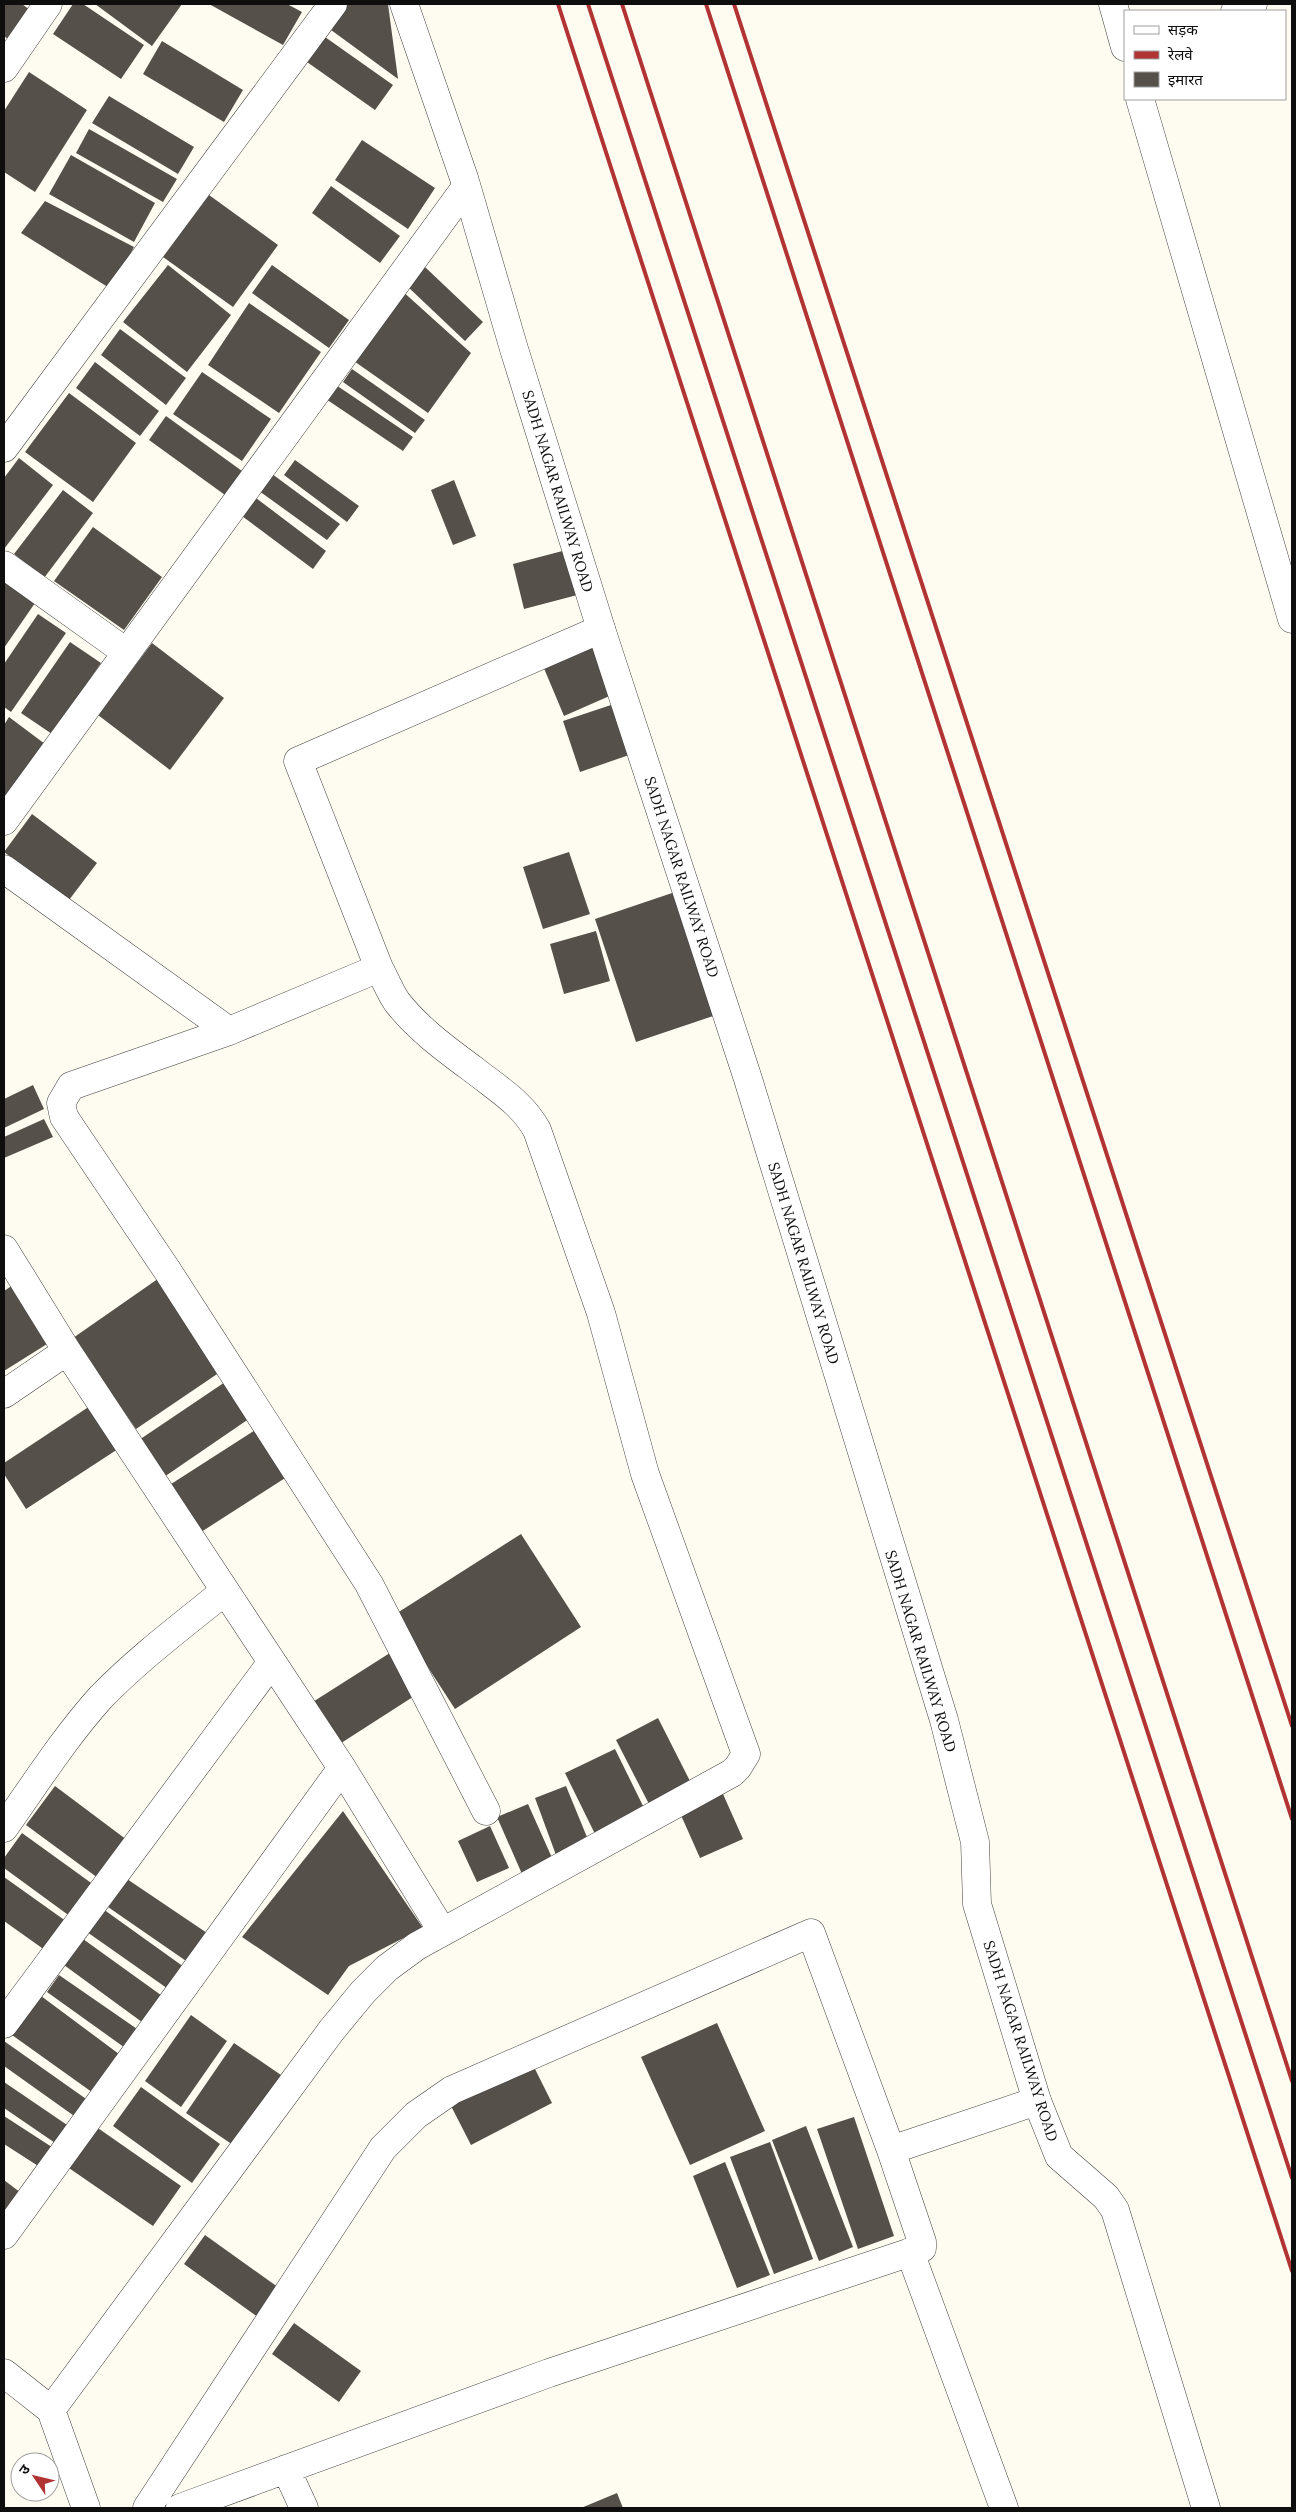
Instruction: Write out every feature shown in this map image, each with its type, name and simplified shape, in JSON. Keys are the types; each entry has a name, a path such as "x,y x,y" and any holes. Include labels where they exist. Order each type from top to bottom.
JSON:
{"street":[{"path":"4,68 48,4"},
{"path":"4,448 333,4"},
{"name":"SADH NAGAR RAILWAY ROAD","path":"404,4 466,187 514,349 601,628 748,1079 944,1720 975,1842 977,1904 1037,2101 1059,2156 1106,2197 1116,2210 1206,2508"},
{"path":"1113,4 1124,43"},
{"path":"1140,100 1292,619"},
{"path":"4,821 466,187"},
{"path":"4,565 126,652"},
{"path":"51,2410 331,2031 363,1992 387,1968 442,1931 732,1773 738,1768 746,1754 645,1474 601,1313 537,1130 529,1115 518,1103 444,1047 417,1023 397,1001 379,968 298,761 601,628"},
{"path":"4,868 229,1031"},
{"path":"379,968 229,1031 71,1086 61,1103 64,1117 172,1278 370,1584 486,1812"},
{"path":"4,1248 67,1351 342,1768 442,1931"},
{"path":"4,1394 67,1351"},
{"path":"4,1828 80,1722 102,1697 127,1671 225,1591"},
{"path":"4,2024 272,1662"},
{"path":"4,2235 342,1768"},
{"path":"147,2508 383,2148 416,2114 452,2090 811,1933 891,2150 922,2242 922,2248 549,2373 180,2508"},
{"path":"891,2150 1037,2101"},
{"path":"910,2252 1004,2508"},
{"path":"4,2372 51,2410 86,2508"},
{"path":"286,2469 304,2508"}],"lane":[{"path":"1236,10 1255,4"}],"building":[{"path":"4,4 22,4 34,13 13,43 4,36"},
{"path":"73,4 83,4 144,45 121,79 53,34"},
{"path":"95,4 182,4 152,46"},
{"path":"209,4 287,4 302,12 283,45"},
{"path":"344,4 388,4 398,79 327,27"},
{"path":"325,37 393,85 375,110 307,62"},
{"path":"162,41 243,90 224,122 143,74"},
{"path":"29,72 87,110 35,192 4,172 4,111"},
{"path":"109,96 194,147 178,174 92,123"},
{"path":"89,129 177,179 163,202 76,153"},
{"path":"362,140 435,188 408,229 335,180"},
{"path":"71,155 155,203 134,242 49,194"},
{"path":"331,186 400,236 380,263 312,213"},
{"path":"209,195 278,245 233,307 163,257"},
{"path":"45,201 134,247 111,289 21,233"},
{"path":"168,265 231,315 187,372 123,322"},
{"path":"272,265 349,320 329,348 252,293"},
{"path":"425,267 483,322 465,341 407,286"},
{"path":"400,289 471,353 428,413 351,359"},
{"path":"249,303 321,352 279,413 208,365"},
{"path":"120,329 186,378 166,405 101,355"},
{"path":"95,362 159,411 140,436 76,388"},
{"path":"352,369 425,420 415,433 343,382"},
{"path":"202,372 271,419 242,461 173,414"},
{"path":"330,381 413,437 403,451 320,395"},
{"path":"69,393 136,443 93,502 25,452"},
{"path":"166,416 242,471 225,495 149,440"},
{"path":"19,458 53,485 4,549 4,478"},
{"path":"295,460 359,506 347,522 284,475"},
{"path":"268,471 340,524 327,540 255,488"},
{"path":"454,480 476,536 453,545 431,490"},
{"path":"63,490 93,513 44,578 14,554"},
{"path":"256,498 326,551 313,569 242,516"},
{"path":"93,527 162,577 124,630 54,581"},
{"path":"570,549 581,594 524,609 513,564"},
{"path":"4,581 35,603 4,648"},
{"path":"38,614 66,633 11,712 4,707 4,664"},
{"path":"70,642 101,663 52,734 21,713"},
{"path":"152,643 224,698 170,770 98,715"},
{"path":"593,644 614,694 564,716 543,666"},
{"path":"611,705 629,755 580,772 563,721"},
{"path":"9,717 45,744 4,800 4,725"},
{"path":"32,814 97,863 69,900 4,852"},
{"path":"569,852 590,914 543,929 523,867"},
{"path":"681,890 722,1013 636,1042 595,919"},
{"path":"596,931 610,981 564,994 550,944"},
{"path":"33,1085 44,1109 4,1128 4,1099"},
{"path":"44,1119 53,1137 4,1158 4,1137"},
{"path":"162,1276 226,1368 136,1429 73,1338"},
{"path":"19,1281 55,1339 4,1371 4,1291"},
{"path":"231,1378 256,1414 164,1477 139,1440"},
{"path":"90,1406 118,1449 26,1509 4,1474 4,1463"},
{"path":"263,1425 293,1473 198,1534 168,1486"},
{"path":"521,1534 581,1627 455,1709 394,1615"},
{"path":"393,1651 419,1693 335,1747 308,1705"},
{"path":"658,1718 692,1785 650,1806 616,1740"},
{"path":"615,1749 646,1812 596,1836 565,1773"},
{"path":"719,1785 743,1839 700,1858 676,1804"},
{"path":"55,1786 127,1840 98,1878 26,1825"},
{"path":"566,1786 589,1842 556,1855 535,1798"},
{"path":"528,1804 553,1860 522,1874 497,1817"},
{"path":"343,1811 423,1928 349,1966 328,1995 242,1937"},
{"path":"490,1826 509,1868 477,1882 458,1841"},
{"path":"22,1833 94,1885 71,1917 4,1868 4,1858"},
{"path":"4,1877 70,1924 49,1953 4,1921"},
{"path":"127,1879 210,1935 189,1963 108,1907"},
{"path":"103,1909 184,1967 171,1991 87,1932"},
{"path":"83,1939 165,1998 146,2025 64,1965"},
{"path":"59,1975 140,2031 128,2050 47,1992"},
{"path":"33,1990 123,2057 96,2095 5,2030"},
{"path":"191,2015 227,2041 181,2107 145,2081"},
{"path":"717,2023 765,2131 690,2165 641,2057"},
{"path":"4,2041 89,2101 77,2118 4,2066"},
{"path":"234,2043 281,2075 233,2145 186,2113"},
{"path":"530,2059 552,2103 471,2145 449,2102"},
{"path":"4,2082 73,2129 61,2147 4,2108"},
{"path":"141,2087 220,2144 192,2183 113,2126"},
{"path":"4,2116 58,2151 46,2171 4,2144"},
{"path":"854,2117 894,2236 858,2249 817,2129"},
{"path":"95,2126 181,2186 153,2226 66,2166"},
{"path":"806,2126 853,2247 819,2261 772,2140"},
{"path":"770,2142 813,2259 774,2274 730,2157"},
{"path":"725,2162 770,2275 737,2288 693,2176"},
{"path":"4,2180 25,2196 4,2224"},
{"path":"205,2235 282,2290 262,2320 184,2264"},
{"path":"294,2323 361,2371 339,2402 272,2354"},
{"path":"617,2493 623,2508 581,2508"}],"railway":[{"path":"558,4 1292,2271"},
{"path":"588,4 1292,2178"},
{"path":"622,4 1292,2081"},
{"path":"706,4 1292,1819"},
{"path":"734,4 1292,1726"}]}
